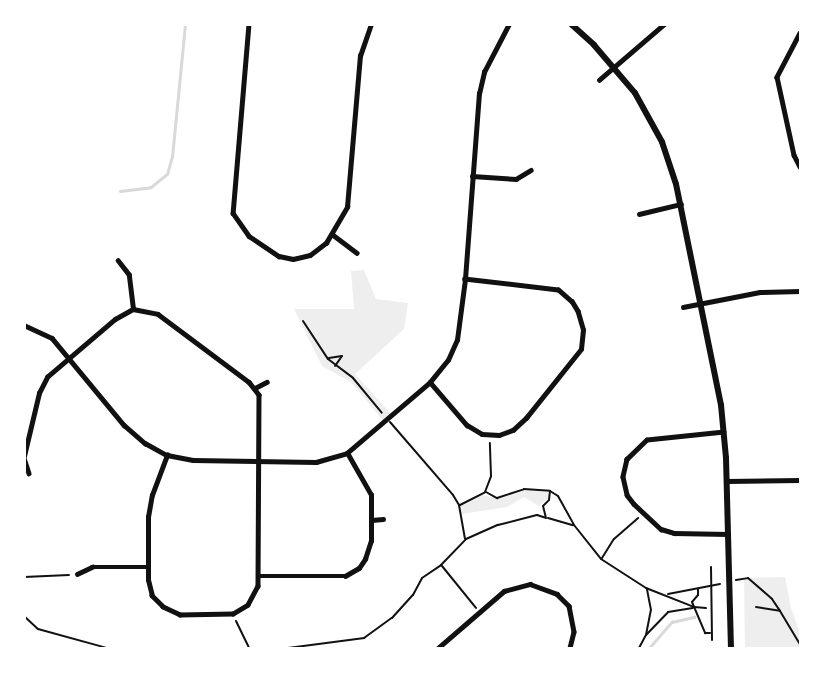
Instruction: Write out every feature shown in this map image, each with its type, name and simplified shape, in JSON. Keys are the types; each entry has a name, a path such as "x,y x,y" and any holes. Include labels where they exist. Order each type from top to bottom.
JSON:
{"main road":[{"path":"571,24 615,67 644,109 662,142 681,204 724,432 731,649"}],"street":[{"path":"249,24 233,213 249,236 279,256 293,259 310,255 332,234 344,216 349,196 360,56 372,24"},
{"path":"24,325 42,331 69,356 124,425 145,443 167,455 193,460 316,462 347,453 430,383 448,360 457,341 465,279 481,83 509,24"},
{"path":"599,80 664,24"},
{"path":"800,33 777,77 794,155 800,167"},
{"path":"472,176 516,179 531,170"},
{"path":"639,214 681,204"},
{"path":"332,234 357,253"},
{"path":"118,261 129,275 133,309"},
{"path":"430,383 467,425 490,436 506,433 520,425 581,349 583,330 578,312 572,302 558,290 465,279"},
{"path":"683,307 760,292 800,291"},
{"path":"29,473 24,457 42,384 69,356 115,319 133,309 158,314 255,388 261,401 259,576 251,601 233,614 180,615 170,611 152,596 148,567 149,506 167,455"},
{"path":"255,388 267,382"},
{"path":"724,432 656,438 633,451 624,468 624,487 627,495 644,513 668,531 728,534"},
{"path":"259,576 335,577 359,568 370,549 369,487 347,453"},
{"path":"727,481 800,480"},
{"path":"371,520 383,519"},
{"path":"77,575 92,567 148,567"},
{"path":"438,649 479,611 512,587 521,584 539,586 557,594 569,606 574,624 570,649"}],"path":[{"path":"303,321 335,367 353,378 436,472 459,505 466,539"},
{"path":"328,359 342,356 335,367"},
{"path":"459,505 485,492 491,476 490,436"},
{"path":"485,492 497,498 524,489 550,491 558,496 574,525 601,559 646,588 694,607"},
{"path":"546,518 543,506 550,499 550,491"},
{"path":"601,559 614,539 644,513"},
{"path":"288,649 364,638 392,618 413,595 422,578 442,565 466,539 498,525 537,515 574,525"},
{"path":"442,565 479,611"},
{"path":"711,567 712,640"},
{"path":"24,577 77,575"},
{"path":"748,578 772,599 800,644"},
{"path":"666,595 711,587"},
{"path":"639,649 646,635 651,610 646,588"},
{"path":"698,588 698,596 692,603 705,633 712,632"},
{"path":"646,635 668,612 694,607 706,608"},
{"path":"756,607 780,611"},
{"path":"233,614 249,649"},
{"path":"24,616 38,629 107,649"},
{"path":"322,649 324,643"},
{"path":"295,646 299,649"}],"shaded area":[{"path":"364,270 376,299 408,303 404,329 355,374 393,416 385,423 351,382 322,366 294,309 354,309 351,271"},
{"path":"527,490 548,492 549,498 539,506 524,497 507,507 462,514 461,506 483,495 498,499"},
{"path":"785,577 791,608 800,633 800,648 745,648 744,578"}],"waterway":[{"path":"120,191 151,187 167,174 172,157 185,24"},
{"path":"649,648 672,622 694,617"}]}
